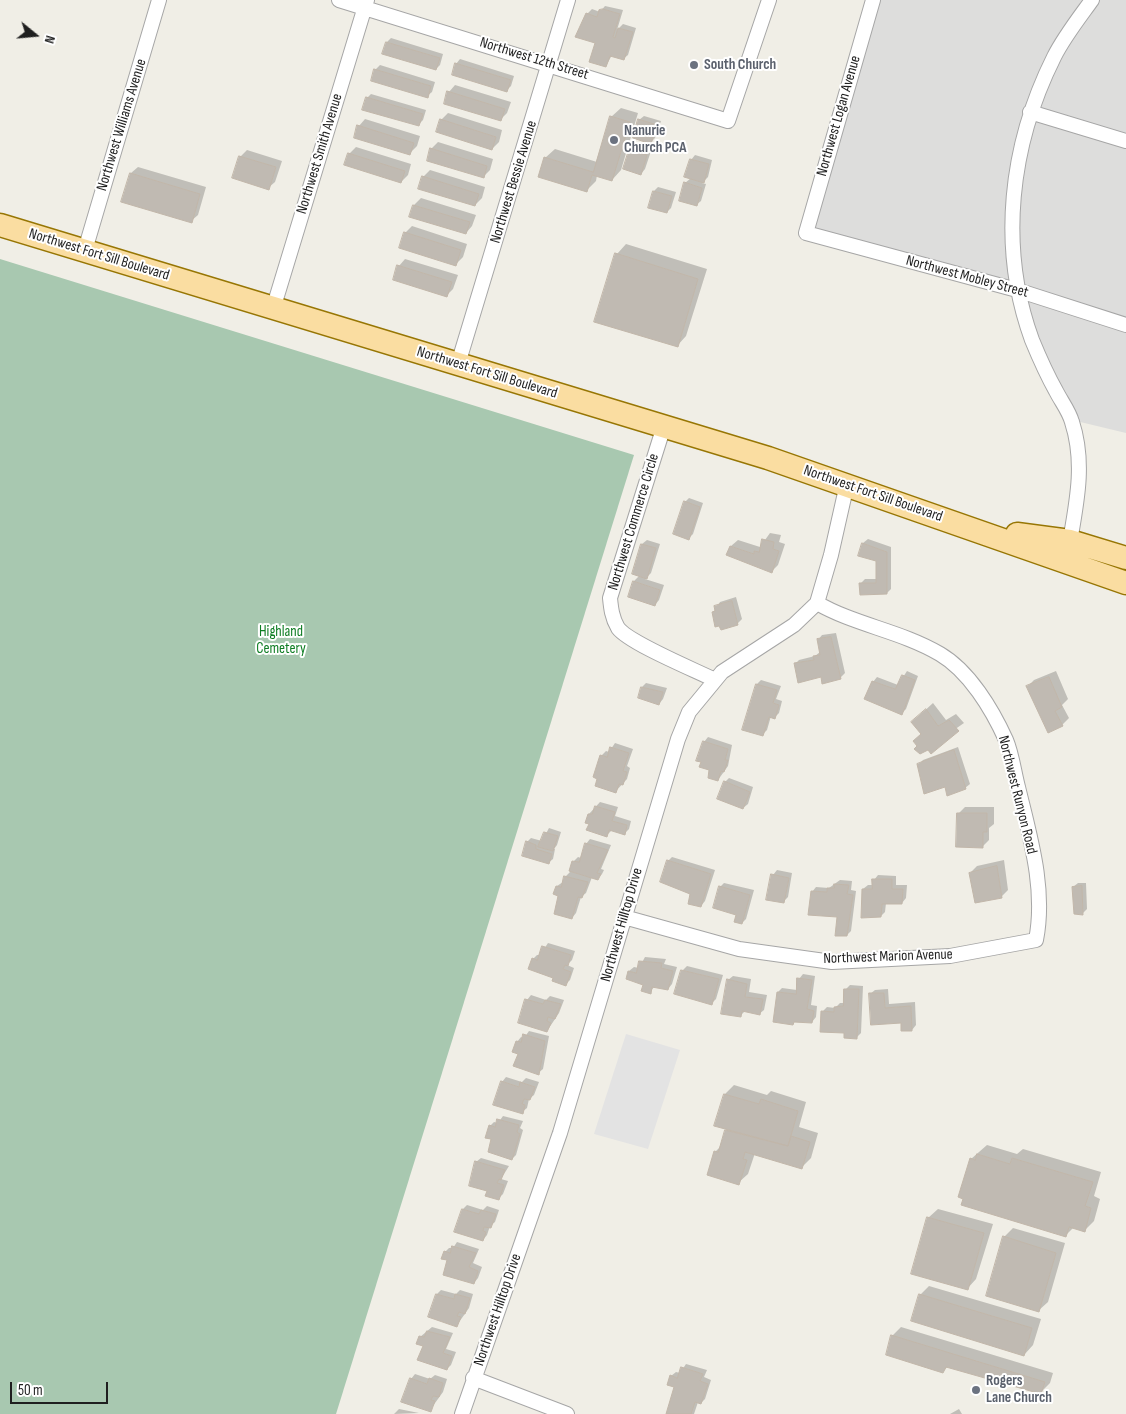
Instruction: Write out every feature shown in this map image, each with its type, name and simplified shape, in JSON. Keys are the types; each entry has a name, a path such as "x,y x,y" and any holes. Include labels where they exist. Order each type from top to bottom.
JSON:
{"main road":[{"name":"Northwest Fort Sill Boulevard","path":"0,226 85,250 273,309 664,426 847,484 1126,582"},
{"name":"Northwest Fort Sill Boulevard","path":"971,528 1070,541 1126,558"}],"street":[{"name":"Northwest Williams Avenue","path":"85,250 159,0"},
{"name":"Northwest 12th Street","path":"339,0 366,4 728,121 769,0"},
{"name":"Northwest Bessie Avenue","path":"458,364 568,0"},
{"name":"Northwest Logan Avenue","path":"806,233 873,0"},
{"path":"1070,541 1079,494 1080,455 1072,420 1032,340 1017,290 1012,234 1014,184 1030,112 1054,55 1092,0"},
{"name":"Northwest Smith Avenue","path":"273,309 366,4"},
{"path":"1030,112 1126,141"},
{"name":"Northwest Mobley Street","path":"806,233 1017,290 1126,325"},
{"name":"Northwest Commerce Circle","path":"664,426 610,598 611,612 619,629 637,641 715,680"},
{"path":"817,603 831,555 847,484"},
{"name":"Northwest Hilltop Drive","path":"462,1414 560,1133 597,1015 624,917 678,739 689,712 722,672 794,625 817,603"},
{"name":"Northwest Runyon Road","path":"817,603 835,613 940,654 971,681 995,716 1007,742 1039,883 1040,918 1036,940"},
{"name":"Northwest Marion Avenue","path":"624,917 739,949 832,962 950,956 1036,940"},
{"path":"474,1378 567,1414"}],"shaded area":[{"path":"873,0 1126,0 1126,433 1072,420 1017,290 806,233"},
{"path":"626,1034 680,1050 648,1149 594,1134"}],"green space":[{"name":"Highland Cemetery","path":"0,259 634,455 336,1414 0,1414"}],"building":[{"path":"603,9 620,14 613,37 615,38 618,28 633,32 624,60 610,56 606,67 589,62 595,43 575,37 586,13 597,17 599,10"},
{"path":"386,42 440,58 436,70 382,54"},
{"path":"455,63 511,80 507,92 452,75"},
{"path":"374,69 431,86 428,98 371,81"},
{"path":"447,91 505,109 501,121 444,104"},
{"path":"366,97 423,114 419,126 362,110"},
{"name":"Nanurie Church PCA","path":"610,116 630,122 612,181 592,175 587,192 538,177 544,157 593,172"},
{"path":"440,119 496,137 492,150 436,132"},
{"path":"638,119 657,125 651,144 633,138"},
{"path":"357,125 414,143 410,155 354,138"},
{"path":"430,148 487,166 484,178 427,161"},
{"path":"629,150 647,155 641,175 623,169"},
{"path":"348,153 405,171 401,183 344,165"},
{"path":"239,156 276,167 269,190 232,178"},
{"path":"690,159 709,164 704,183 684,177"},
{"path":"130,173 200,194 192,223 121,202"},
{"path":"422,176 479,194 475,206 418,189"},
{"path":"684,182 702,188 697,206 679,201"},
{"path":"653,191 672,196 667,213 648,208"},
{"path":"413,205 470,222 466,234 409,217"},
{"path":"404,232 461,250 456,266 399,248"},
{"path":"615,253 698,279 678,347 594,322"},
{"path":"397,265 452,282 447,297 393,280"},
{"path":"684,501 700,507 689,540 673,534"},
{"path":"762,539 774,542 773,549 779,551 772,573 726,555 730,546 754,554 754,551 759,552"},
{"path":"862,543 887,552 887,594 860,595 859,583 876,583 876,561 858,556"},
{"path":"641,544 656,548 647,579 632,574"},
{"path":"633,581 660,590 655,606 628,597"},
{"path":"732,601 738,625 721,630 719,626 715,627 712,612 715,611 714,606"},
{"path":"831,637 841,679 822,684 821,677 798,683 794,663 814,660 813,656 820,655 817,639"},
{"path":"902,675 915,680 902,715 864,699 872,681 895,689"},
{"path":"1049,677 1062,707 1055,711 1063,726 1048,733 1026,686"},
{"path":"756,684 777,690 773,703 779,705 775,719 769,717 763,736 742,730"},
{"path":"641,687 663,692 659,705 638,698"},
{"path":"926,709 938,726 949,720 959,731 931,754 928,750 920,754 914,749 917,746 913,741 921,734 911,722"},
{"path":"703,741 728,749 725,760 728,760 724,772 721,771 718,781 708,778 709,770 699,767 701,762 696,761"},
{"path":"610,747 629,753 623,771 627,772 623,785 619,784 616,793 595,786 597,779 593,777 600,755 607,757"},
{"path":"954,750 966,789 947,796 945,787 924,794 917,764"},
{"path":"724,781 750,792 743,809 717,799"},
{"path":"595,806 615,812 612,821 627,825 625,835 609,830 607,837 586,830 589,824 585,823 588,814 592,814"},
{"path":"957,813 987,813 987,832 983,832 983,848 956,847"},
{"path":"544,832 558,836 553,851 538,847"},
{"path":"526,841 536,845 536,849 552,854 549,864 522,856"},
{"path":"585,843 608,850 597,873 601,874 598,880 569,871 572,861 579,862"},
{"path":"667,860 711,874 701,907 688,904 690,894 660,882"},
{"path":"997,866 1002,898 975,903 969,873"},
{"path":"771,874 789,878 784,903 766,900"},
{"path":"564,876 588,882 582,898 578,897 572,919 554,914 558,896 553,894 556,886 561,887"},
{"path":"872,879 892,879 892,889 903,889 902,904 882,904 881,917 861,918 862,889 872,889"},
{"path":"834,884 849,885 847,894 853,895 847,936 835,936 837,917 808,915 811,891 827,892 827,888 834,888"},
{"path":"719,886 750,895 742,924 734,922 736,915 713,908"},
{"path":"1082,886 1083,915 1074,914 1072,887"},
{"path":"542,946 571,955 568,966 565,965 563,969 571,972 566,986 552,981 553,978 528,969 532,958 537,960"},
{"path":"639,961 662,963 661,968 673,971 668,990 652,987 651,994 641,991 643,985 626,979 628,971 636,973"},
{"path":"681,970 719,979 712,1005 674,994"},
{"path":"797,978 812,980 807,1009 814,1011 812,1023 794,1022 793,1025 773,1022 777,992 796,994"},
{"path":"727,979 747,984 745,997 763,999 760,1015 742,1011 741,1017 721,1014"},
{"path":"844,989 859,989 857,1039 844,1038 844,1033 820,1032 821,1011 834,1012 834,1007 843,1006"},
{"path":"869,993 884,993 885,1008 911,1006 912,1031 901,1031 901,1023 871,1025"},
{"path":"525,999 543,1004 545,1000 561,1004 555,1019 548,1017 547,1021 551,1023 547,1032 518,1023"},
{"path":"523,1034 545,1041 539,1075 513,1066 518,1054 512,1052 516,1041 521,1042"},
{"path":"501,1081 519,1087 520,1082 535,1087 530,1100 524,1099 522,1104 525,1105 523,1114 493,1105"},
{"path":"724,1094 759,1104 761,1099 798,1111 788,1146 714,1126"},
{"path":"497,1119 519,1125 517,1132 520,1134 512,1160 488,1152 491,1139 485,1138 489,1125 495,1127"},
{"path":"725,1130 788,1146 791,1136 810,1142 802,1169 745,1152 743,1159 747,1160 739,1185 707,1175 714,1151 718,1152"},
{"path":"977,1154 1010,1164 1012,1158 1093,1182 1085,1206 1091,1208 1085,1232 1069,1227 1066,1237 961,1205 963,1199 958,1197 970,1158 975,1160"},
{"path":"475,1161 505,1170 501,1180 499,1179 497,1183 504,1185 499,1200 485,1196 487,1191 469,1186"},
{"path":"462,1209 479,1214 481,1210 496,1214 491,1228 484,1227 483,1231 486,1232 483,1241 454,1232"},
{"path":"927,1217 984,1233 968,1290 911,1274"},
{"path":"1003,1236 1056,1253 1039,1312 986,1296"},
{"path":"452,1246 476,1253 469,1267 478,1271 474,1284 443,1275 447,1260 441,1259 444,1251 450,1253"},
{"path":"436,1294 454,1299 455,1294 470,1298 465,1314 459,1312 457,1316 461,1317 457,1327 428,1317"},
{"path":"919,1294 1032,1328 1024,1356 911,1321"},
{"path":"427,1331 450,1337 443,1353 452,1356 447,1370 417,1360 423,1346 416,1344 419,1336 424,1337"},
{"path":"891,1335 1045,1382 1041,1394 946,1367 943,1373 886,1355"},
{"path":"681,1367 703,1374 700,1381 708,1384 701,1404 695,1402 691,1414 666,1414 674,1387 667,1385 670,1375 677,1378"},
{"path":"410,1378 427,1384 429,1378 443,1383 439,1397 433,1396 431,1400 435,1401 431,1412 401,1402"}],"place":[{"name":"South Church","path":"694,65"},
{"name":"Nanurie Church PCA","path":"614,140"},
{"name":"Rogers Lane Church","path":"976,1390"}]}
